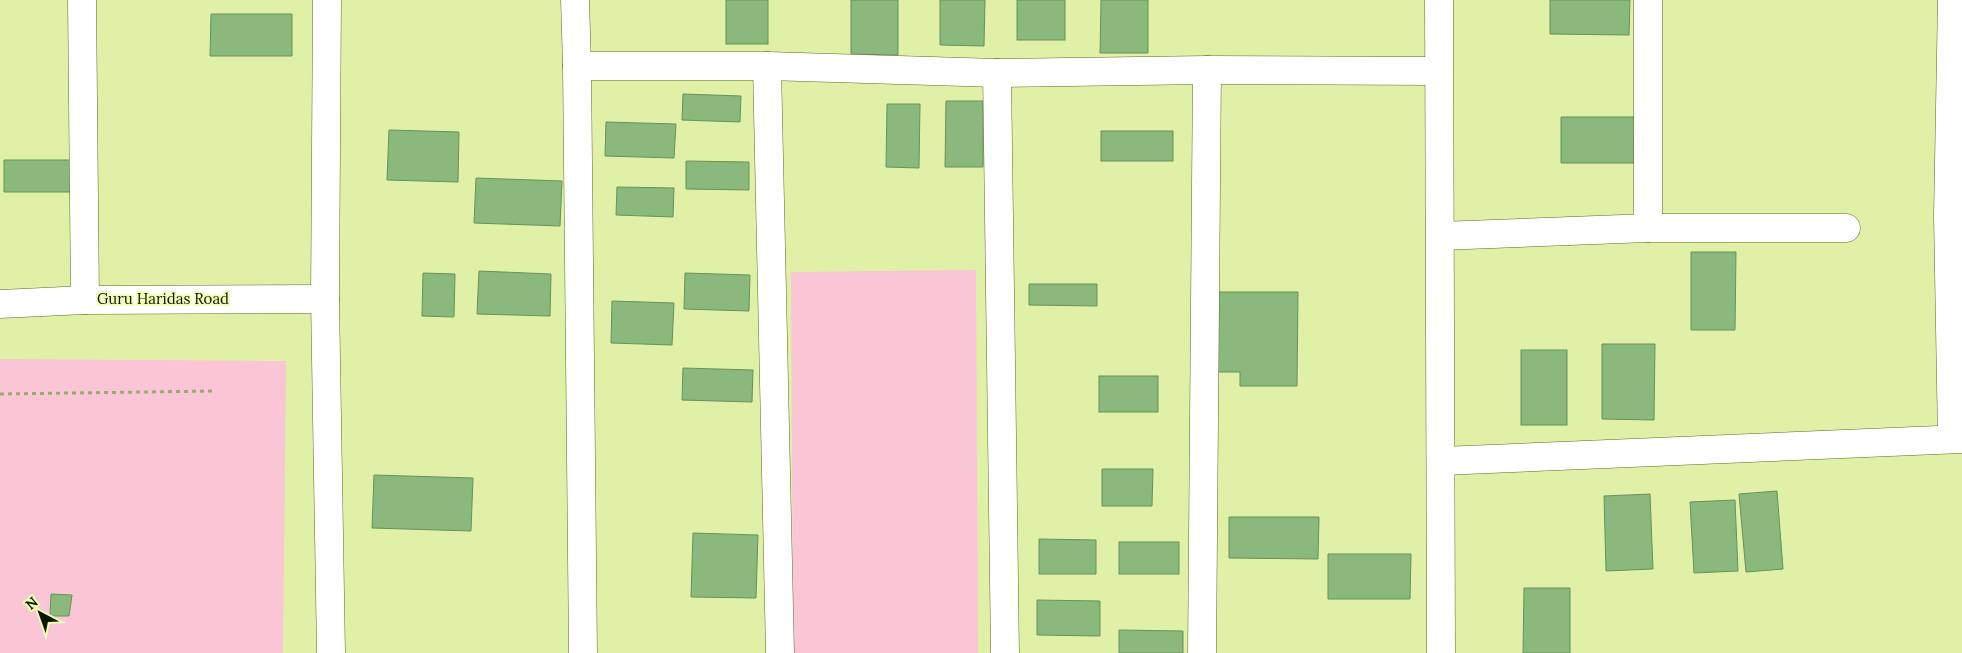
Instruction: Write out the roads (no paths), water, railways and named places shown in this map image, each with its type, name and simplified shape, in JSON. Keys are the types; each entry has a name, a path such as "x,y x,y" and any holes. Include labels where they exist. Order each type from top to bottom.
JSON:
{"street":[{"path":"82,0 85,300"},
{"path":"327,0 325,299 331,653"},
{"path":"575,0 583,653"},
{"path":"1439,0 1442,461 1441,653"},
{"path":"1648,0 1648,228"},
{"path":"1442,461 1957,439 1948,216 1952,0"},
{"path":"577,66 767,66 997,73 1207,70 1438,71"},
{"path":"767,66 780,653"},
{"path":"1202,653 1207,70"},
{"path":"997,73 1005,653"},
{"path":"1440,236 1648,228 1846,228"},
{"name":"Guru Haridas Road","path":"0,304 85,300 325,299"}]}
